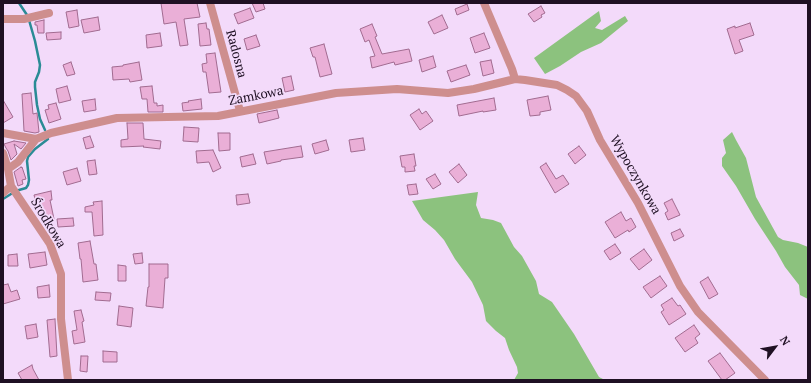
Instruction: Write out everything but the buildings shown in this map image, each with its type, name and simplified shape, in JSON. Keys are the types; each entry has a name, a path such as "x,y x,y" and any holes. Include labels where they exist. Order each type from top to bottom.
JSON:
{"street":[{"name":"Radosna","path":"210,3 240,111"},
{"path":"484,3 515,79"},
{"path":"3,19 24,19 49,13"},
{"name":"Zamkowa","path":"36,139 51,133 117,118 218,116 336,93 397,89 448,93 474,89 515,79"},
{"name":"Wypoczynkowa","path":"515,79 557,85 576,96 587,111 600,140 638,202 680,286 698,312 765,380"},
{"path":"3,133 36,139 18,162 8,169"},
{"name":"Środkowa","path":"3,153 11,186 50,244 61,274 61,319 68,380"},
{"path":"3,193 11,186"}],"green space":[{"path":"599,11 601,21 595,28 602,30 625,16 628,21 601,43 581,52 545,74 534,58"},
{"path":"732,132 746,158 756,197 778,237 783,240 808,247 808,299 800,295 799,285 785,267 736,186 722,166 722,158 726,153 723,140"},
{"path":"478,192 476,205 481,218 501,223 514,247 522,256 536,281 539,294 552,302 574,334 599,377 605,380 514,380 518,373 517,367 505,338 486,321 483,305 472,282 455,259 444,240 423,220 412,201"}],"waterway":[{"path":"19,3 27,15"},
{"path":"29,20 40,65 35,87 40,119 45,130"},
{"path":"19,190 26,188 28,185 28,157 35,149 48,139"},
{"path":"3,199 11,194"}]}
